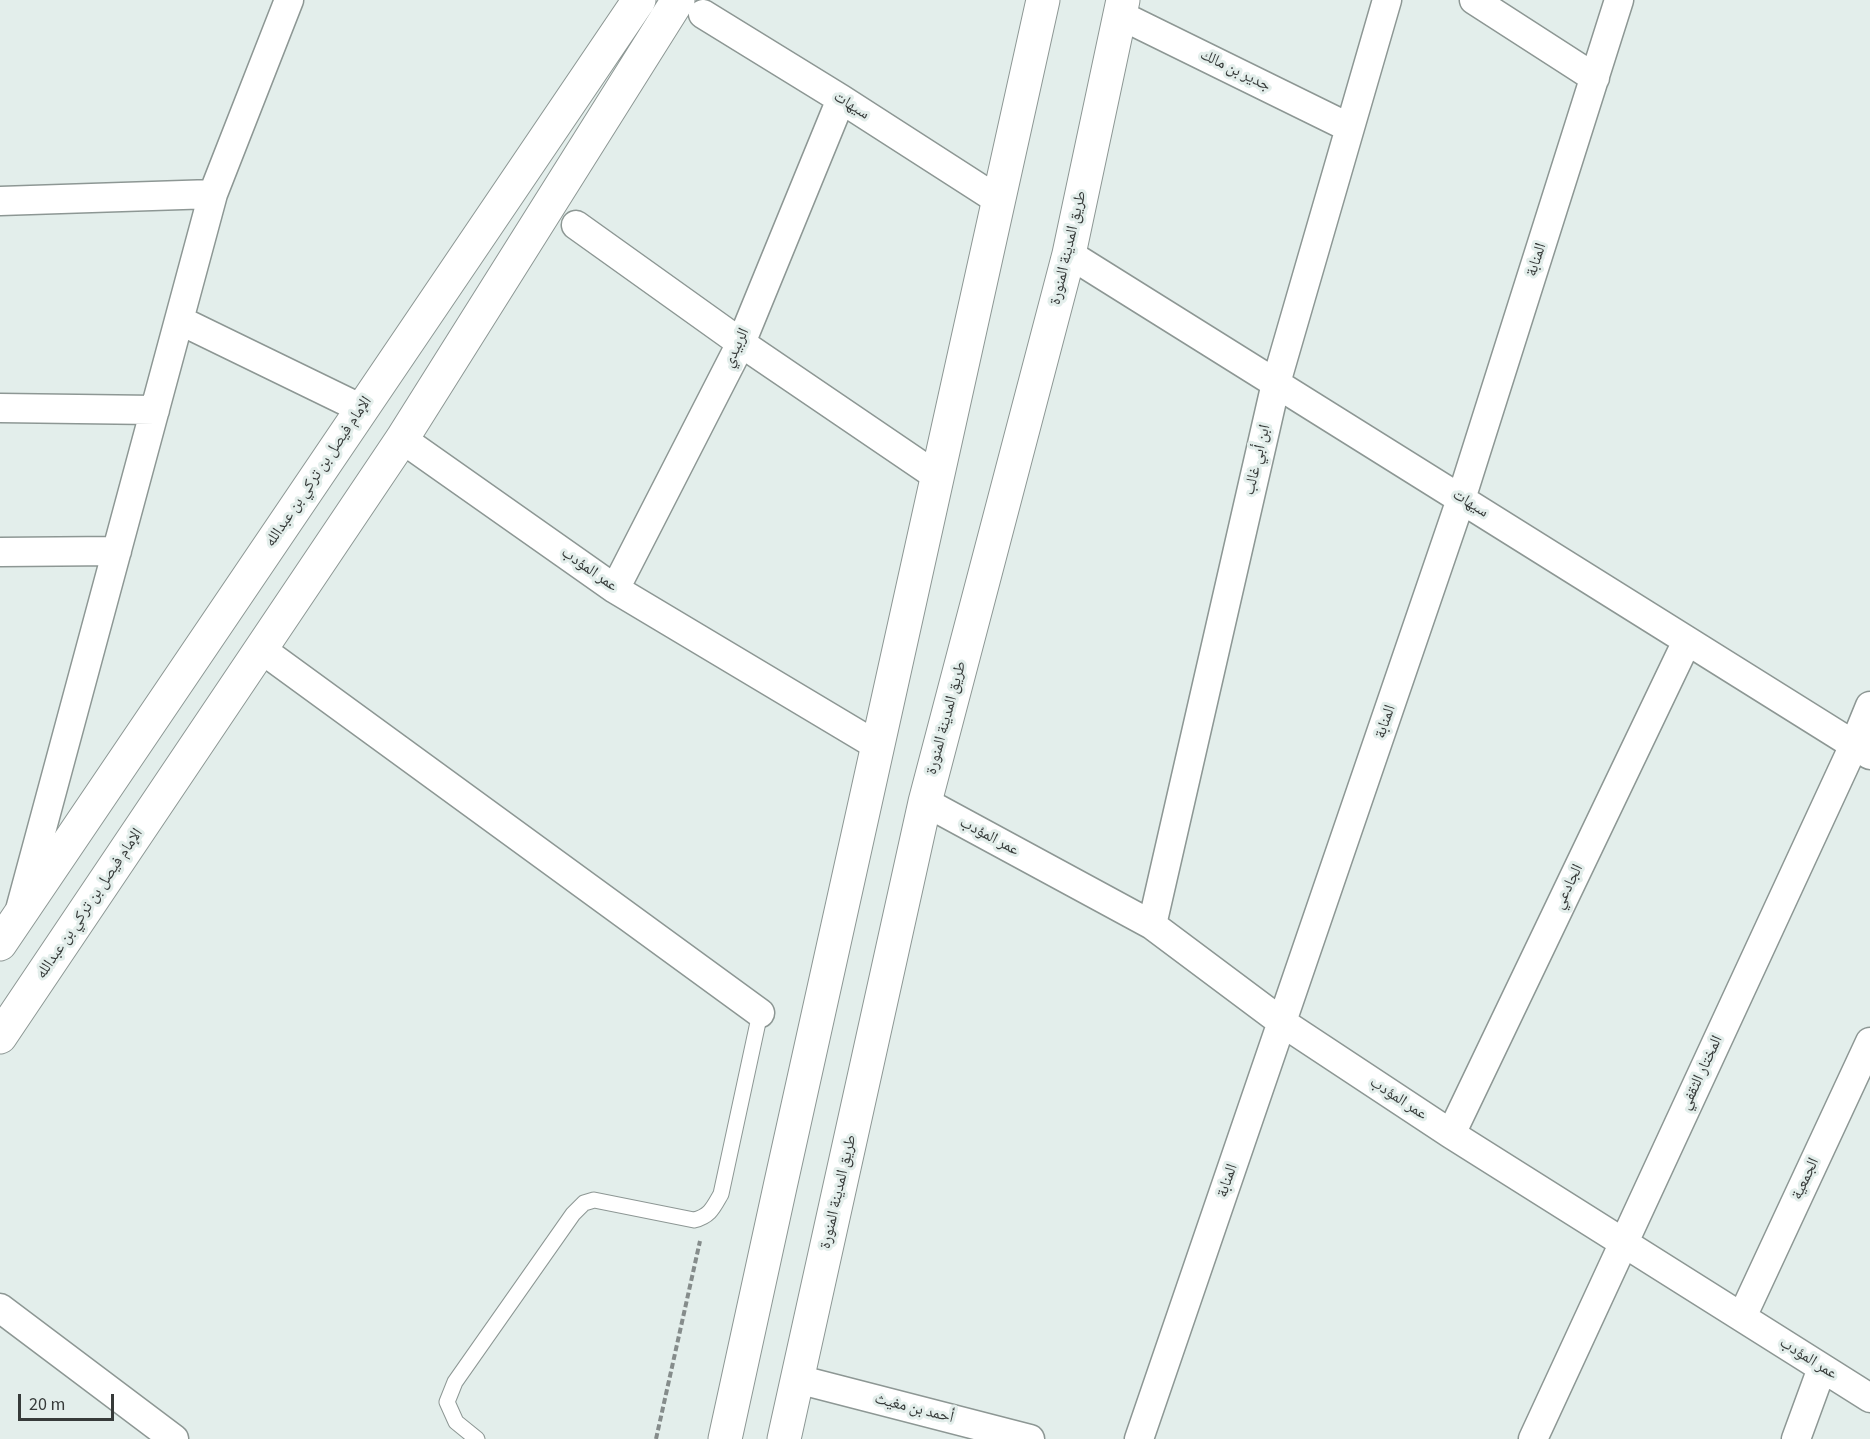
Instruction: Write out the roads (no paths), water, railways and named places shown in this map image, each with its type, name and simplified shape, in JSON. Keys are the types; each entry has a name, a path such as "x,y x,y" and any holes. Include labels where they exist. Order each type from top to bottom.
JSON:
{"main road":[{"name":"الإمام فيصل بن تركي بن عبدالله","path":"8,932 639,0"},
{"path":"725,1439 876,745 938,477 1042,0"},
{"name":"الإمام فيصل بن تركي بن عبدالله","path":"0,1037 402,438 437,380 690,7"},
{"name":"طريق المدينة المنورة","path":"784,1439 925,802 1069,254 1122,7"}],"street":[{"path":"8,932 117,551 213,194 289,0"},
{"name":"ابن أبي غالب","path":"1152,925 1276,383 1387,0"},
{"path":"1474,0 1595,78"},
{"name":"المنابة","path":"1139,1439 1461,499 1619,0"},
{"name":"سيهات","path":"690,7 841,99 998,200"},
{"name":"جدير بن مالك","path":"1122,7 1350,128"},
{"name":"الربيدي","path":"615,589 741,343 841,99"},
{"path":"0,201 213,194"},
{"path":"576,225 741,343 938,477"},
{"name":"سيهات","path":"1069,254 1862,750"},
{"path":"179,320 362,409"},
{"path":"0,408 155,411"},
{"name":"عمر المؤدب","path":"402,438 615,589 876,745"},
{"path":"0,552 117,551"},
{"name":"الجادعي","path":"1451,1134 1687,641"},
{"path":"261,649 760,1013"},
{"name":"المختار الثقفي","path":"1533,1439 1623,1243 1862,750 1870,705"},
{"name":"عمر المؤدب","path":"925,802 1152,925 1283,1023 1451,1134 1822,1368 1868,1392"},
{"name":"الجمعية","path":"1742,1317 1870,1042"},
{"path":"0,1308 175,1439"},
{"path":"1796,1439 1822,1368"},
{"name":"أحمد بن مغيث","path":"797,1379 1030,1439"}],"lane":[{"path":"477,1439 456,1422 447,1402 455,1382 573,1214 584,1203 594,1200 694,1220 705,1217 721,1194 760,1013"}]}
